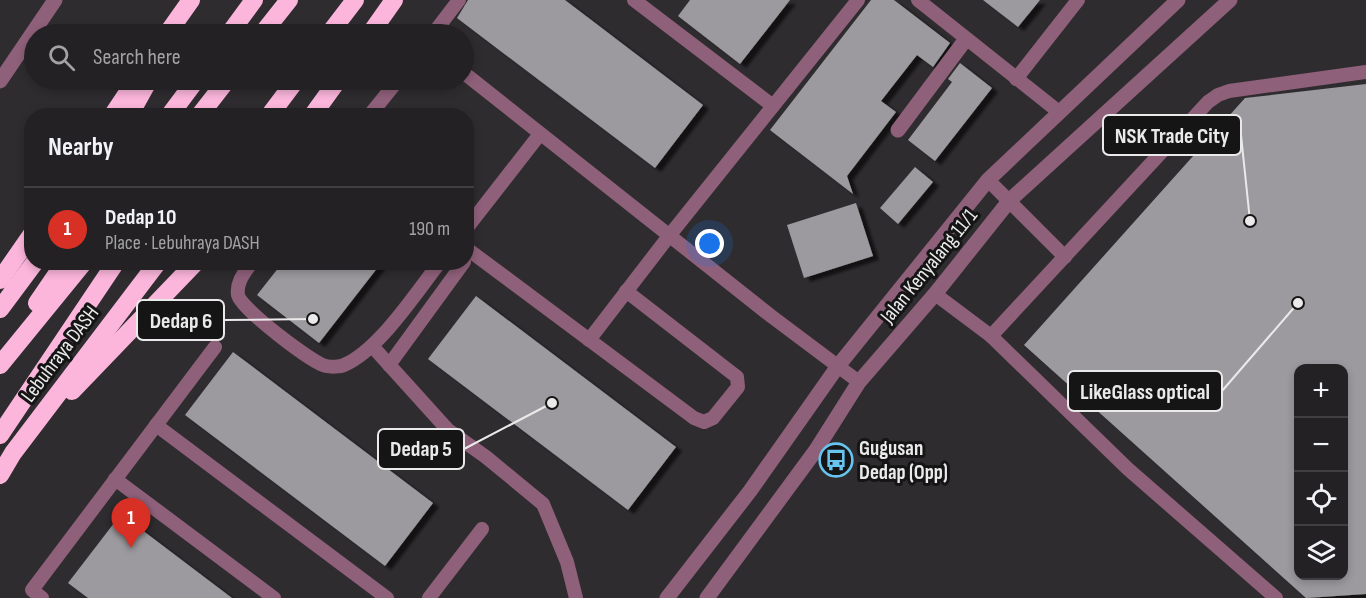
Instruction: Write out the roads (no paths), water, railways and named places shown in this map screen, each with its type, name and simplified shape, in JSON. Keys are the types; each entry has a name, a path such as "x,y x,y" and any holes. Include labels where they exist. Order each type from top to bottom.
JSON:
{"highway":[{"path":"170,24 179,0"},
{"path":"173,24 190,0"},
{"path":"236,24 254,0"},
{"path":"270,24 290,0"},
{"path":"274,24 290,0"},
{"path":"336,24 354,0"},
{"path":"377,24 394,0"},
{"path":"117,108 129,90"},
{"path":"133,108 143,90"},
{"path":"175,108 188,90"},
{"path":"205,108 219,90"},
{"path":"219,108 231,90"},
{"path":"275,108 288,90"},
{"path":"318,108 331,90"},
{"path":"0,280 24,246"},
{"path":"0,309 29,270"},
{"path":"0,357 60,270"},
{"name":"Lebuhraya DASH","path":"0,365 77,270"},
{"path":"0,435 111,270"},
{"name":"Lebuhraya DASH","path":"0,475 13,453 152,270"},
{"path":"13,453 188,270"}],"street":[{"path":"39,24 56,0"},
{"name":"Jalan Kenyalang 11/1","path":"667,598 750,491 838,366 988,180 1178,0"},
{"name":"Jalan Kenyalang 11/1","path":"706,598 816,450 859,382 935,294 1010,200 1230,0"},
{"path":"898,130 966,39"},
{"path":"0,81 24,46"}],"lane":[{"path":"441,24 459,0"},
{"path":"634,0 773,106"},
{"path":"589,340 858,0"},
{"path":"1016,79 1077,0"},
{"path":"922,1 966,39 1059,112"},
{"path":"991,336 1208,102 1229,91 1366,72"},
{"path":"474,81 771,316 859,382"},
{"path":"375,108 390,90"},
{"path":"474,219 540,134"},
{"path":"988,180 1065,256"},
{"path":"474,260 589,340 694,418 704,422 713,418 738,387 737,377 626,291"},
{"path":"246,270 239,285 238,297 246,309 309,357 326,366 342,366 373,347 434,270"},
{"path":"389,365 456,270"},
{"path":"935,294 991,336 1128,469 1276,598"},
{"path":"42,598 32,590 215,347"},
{"path":"373,347 448,430 486,457 543,504 567,562 576,598"},
{"path":"156,425 387,598"},
{"path":"115,479 274,598"},
{"path":"429,598 482,529"}],"place":[{"name":"NSK Trade City","path":"1250,221"},
{"name":"LikeGlass optical","path":"1298,303"},
{"name":"Dedap 6","path":"313,319"},
{"name":"Dedap 5","path":"552,403"},
{"name":"Gugusan Dedap (Opp)","path":"836,460"},
{"name":"Dedap 10","path":"131,548"}]}
